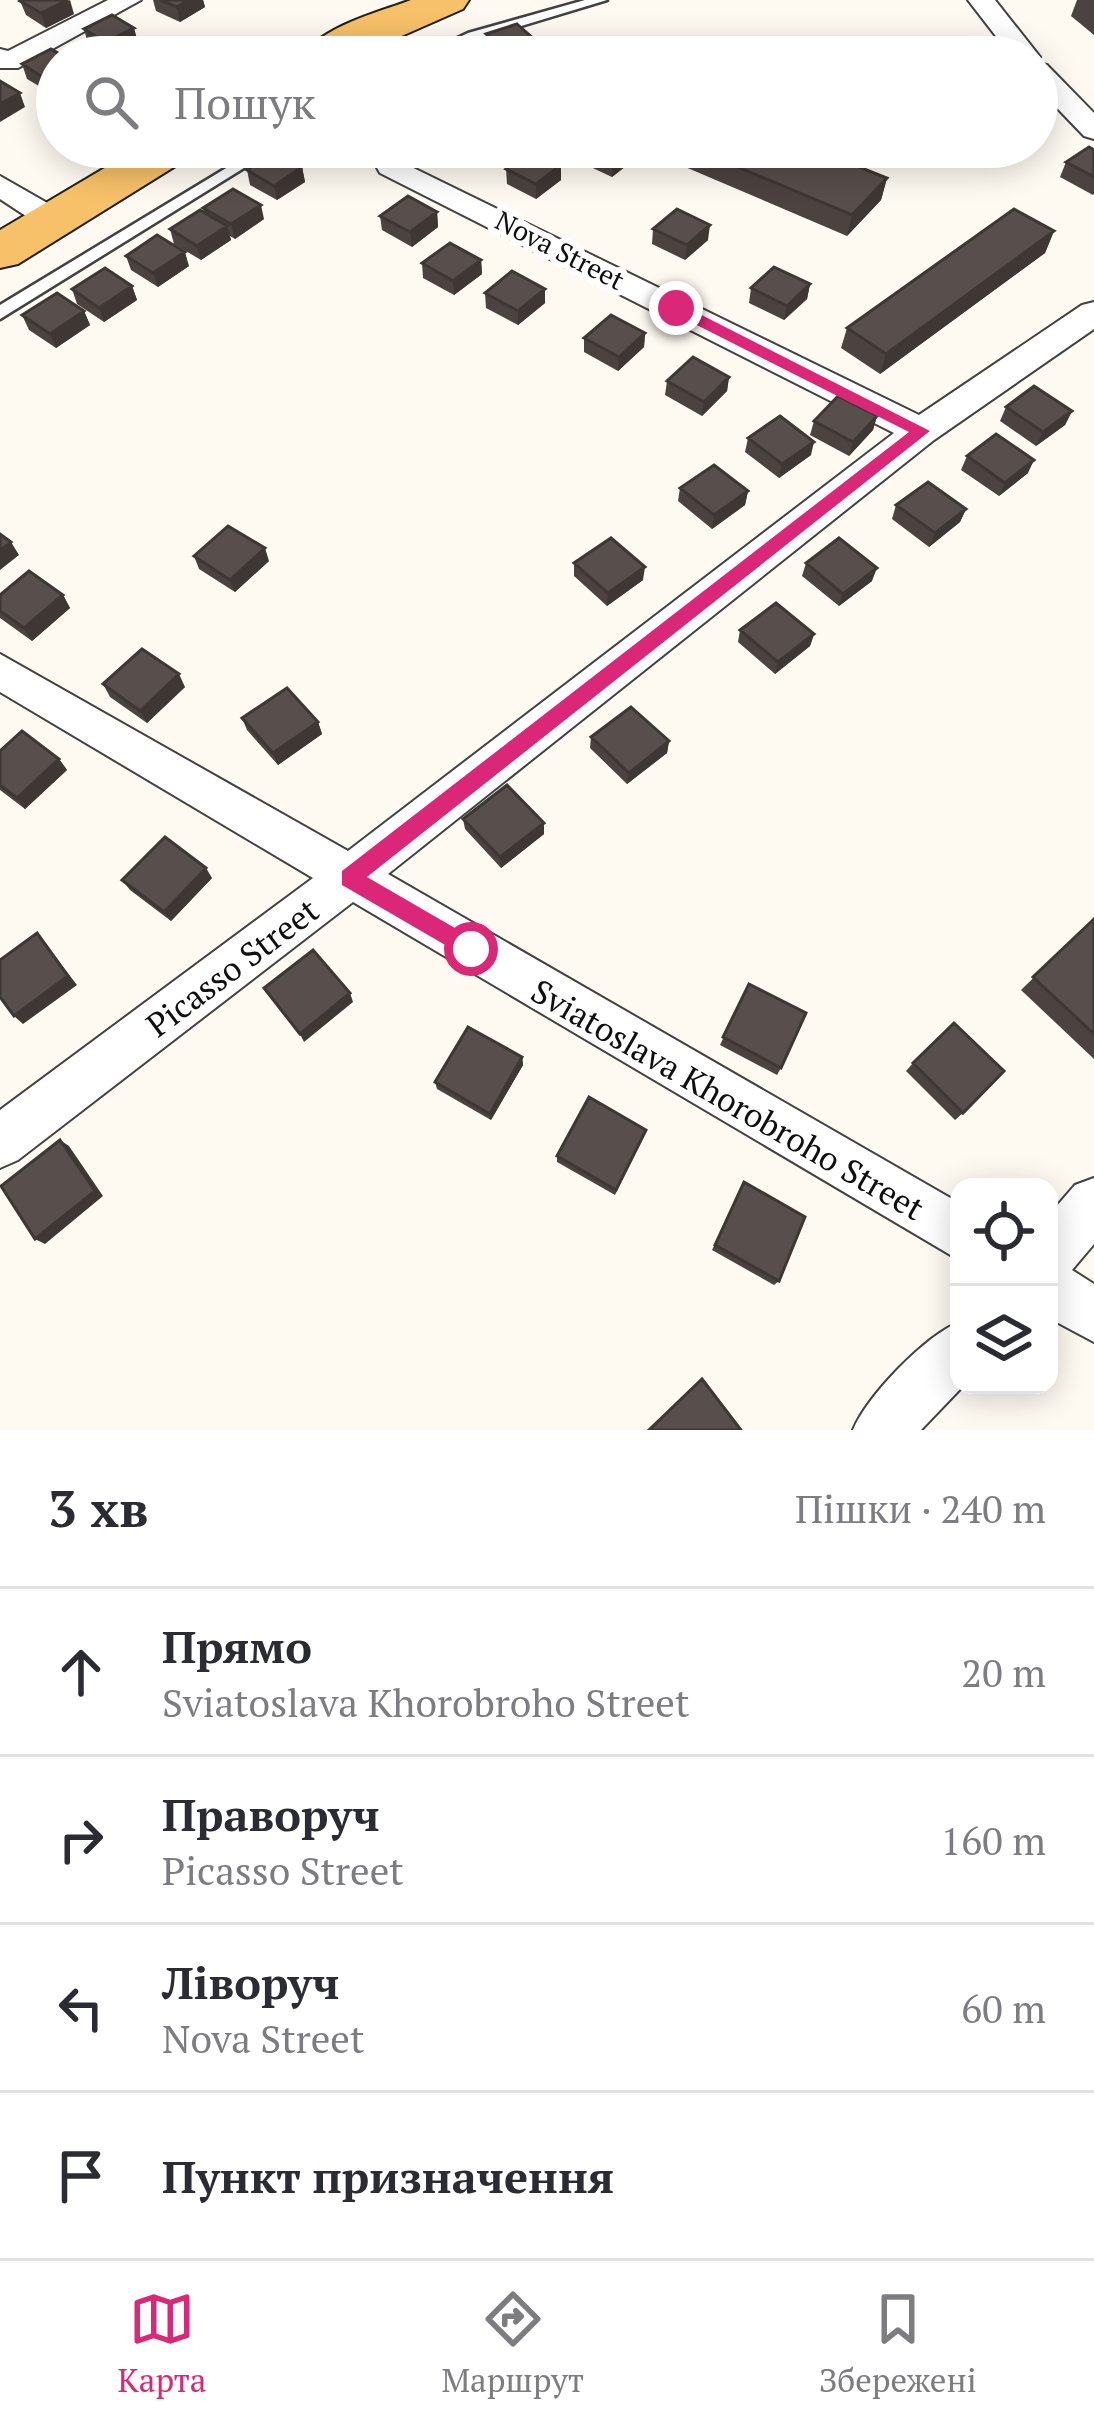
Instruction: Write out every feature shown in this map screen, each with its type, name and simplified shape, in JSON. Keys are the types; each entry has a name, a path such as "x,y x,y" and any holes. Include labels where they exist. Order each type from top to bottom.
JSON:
{"main road":[{"path":"358,36 440,3"},
{"path":"0,252 138,168"}],"street":[{"path":"58,36 128,0"},
{"path":"980,0 1009,36"},
{"path":"0,57 8,62 36,48"},
{"path":"1058,92 1094,130"},
{"name":"Nova Street","path":"395,168 921,431"},
{"path":"0,185 52,219"},
{"name":"Picasso Street","path":"0,1142 349,878 921,431 1094,313"},
{"name":"Sviatoslava Khorobroho Street","path":"0,671 950,1228"},
{"path":"1058,1245 1094,1204"},
{"path":"1058,1293 1094,1315"},
{"path":"882,1430 950,1359"}],"lane":[{"path":"473,36 600,0"},
{"path":"0,313 237,168"}],"building":[{"path":"22,0 68,0 41,13"},
{"path":"160,0 189,0 177,7"},
{"path":"112,15 134,28 117,36 95,36 84,29"},
{"path":"517,24 530,36 488,36"},
{"path":"36,57 36,73 22,64"},
{"path":"0,81 20,93 0,104"},
{"path":"1089,147 1094,150 1094,177 1066,162"},
{"path":"250,168 301,168 274,186 247,170"},
{"path":"507,168 557,168 536,184"},
{"path":"740,168 862,168 887,178 852,215"},
{"path":"233,189 261,205 231,224 203,208"},
{"path":"408,196 437,212 410,232 380,216"},
{"path":"677,209 710,225 687,245 653,229"},
{"path":"1014,209 1054,231 886,354 847,328"},
{"path":"200,210 227,226 197,246 170,229"},
{"path":"157,235 185,252 153,273 126,256"},
{"path":"450,243 481,260 453,281 422,263"},
{"path":"774,267 810,284 787,306 751,288"},
{"path":"105,268 132,286 99,308 72,289"},
{"path":"512,271 545,289 518,311 485,293"},
{"path":"57,293 84,311 50,334 22,315"},
{"path":"611,315 645,333 619,357 584,338"},
{"path":"693,357 729,377 704,402 667,381"},
{"path":"1034,386 1072,411 1043,432 1006,407"},
{"path":"838,396 877,416 853,442 814,421"},
{"path":"780,416 814,442 782,464 748,438"},
{"path":"996,434 1034,460 1005,483 967,456"},
{"path":"714,465 748,491 714,515 680,488"},
{"path":"928,482 966,509 935,533 896,505"},
{"path":"228,526 265,548 230,580 194,556"},
{"path":"0,534 11,542 0,551"},
{"path":"611,538 645,567 608,593 574,563"},
{"path":"839,538 877,568 843,594 806,563"},
{"path":"29,571 63,595 24,628 0,611 0,595"},
{"path":"776,603 814,634 778,662 740,630"},
{"path":"142,649 179,674 140,711 103,684"},
{"path":"287,688 318,722 273,753 242,718"},
{"path":"631,707 669,741 629,773 591,737"},
{"path":"22,731 59,759 17,798 0,785 0,751"},
{"path":"507,785 544,823 500,857 463,819"},
{"path":"165,837 206,868 164,912 122,880"},
{"path":"1094,919 1094,1034 1033,977"},
{"path":"37,933 68,976 14,1016 0,997 0,960"},
{"path":"313,950 350,993 300,1034 264,988"},
{"path":"749,984 806,1013 781,1068 723,1037"},
{"path":"954,1023 1004,1071 963,1113 913,1063"},
{"path":"468,1027 522,1057 490,1114 435,1082"},
{"path":"589,1097 646,1130 616,1190 557,1156"},
{"path":"60,1140 95,1191 35,1239 1,1186"},
{"path":"744,1182 805,1217 779,1281 715,1245"},
{"path":"702,1379 741,1430 649,1430"}],"route":[{"path":"471,949 349,878 921,431 676,308"}]}
